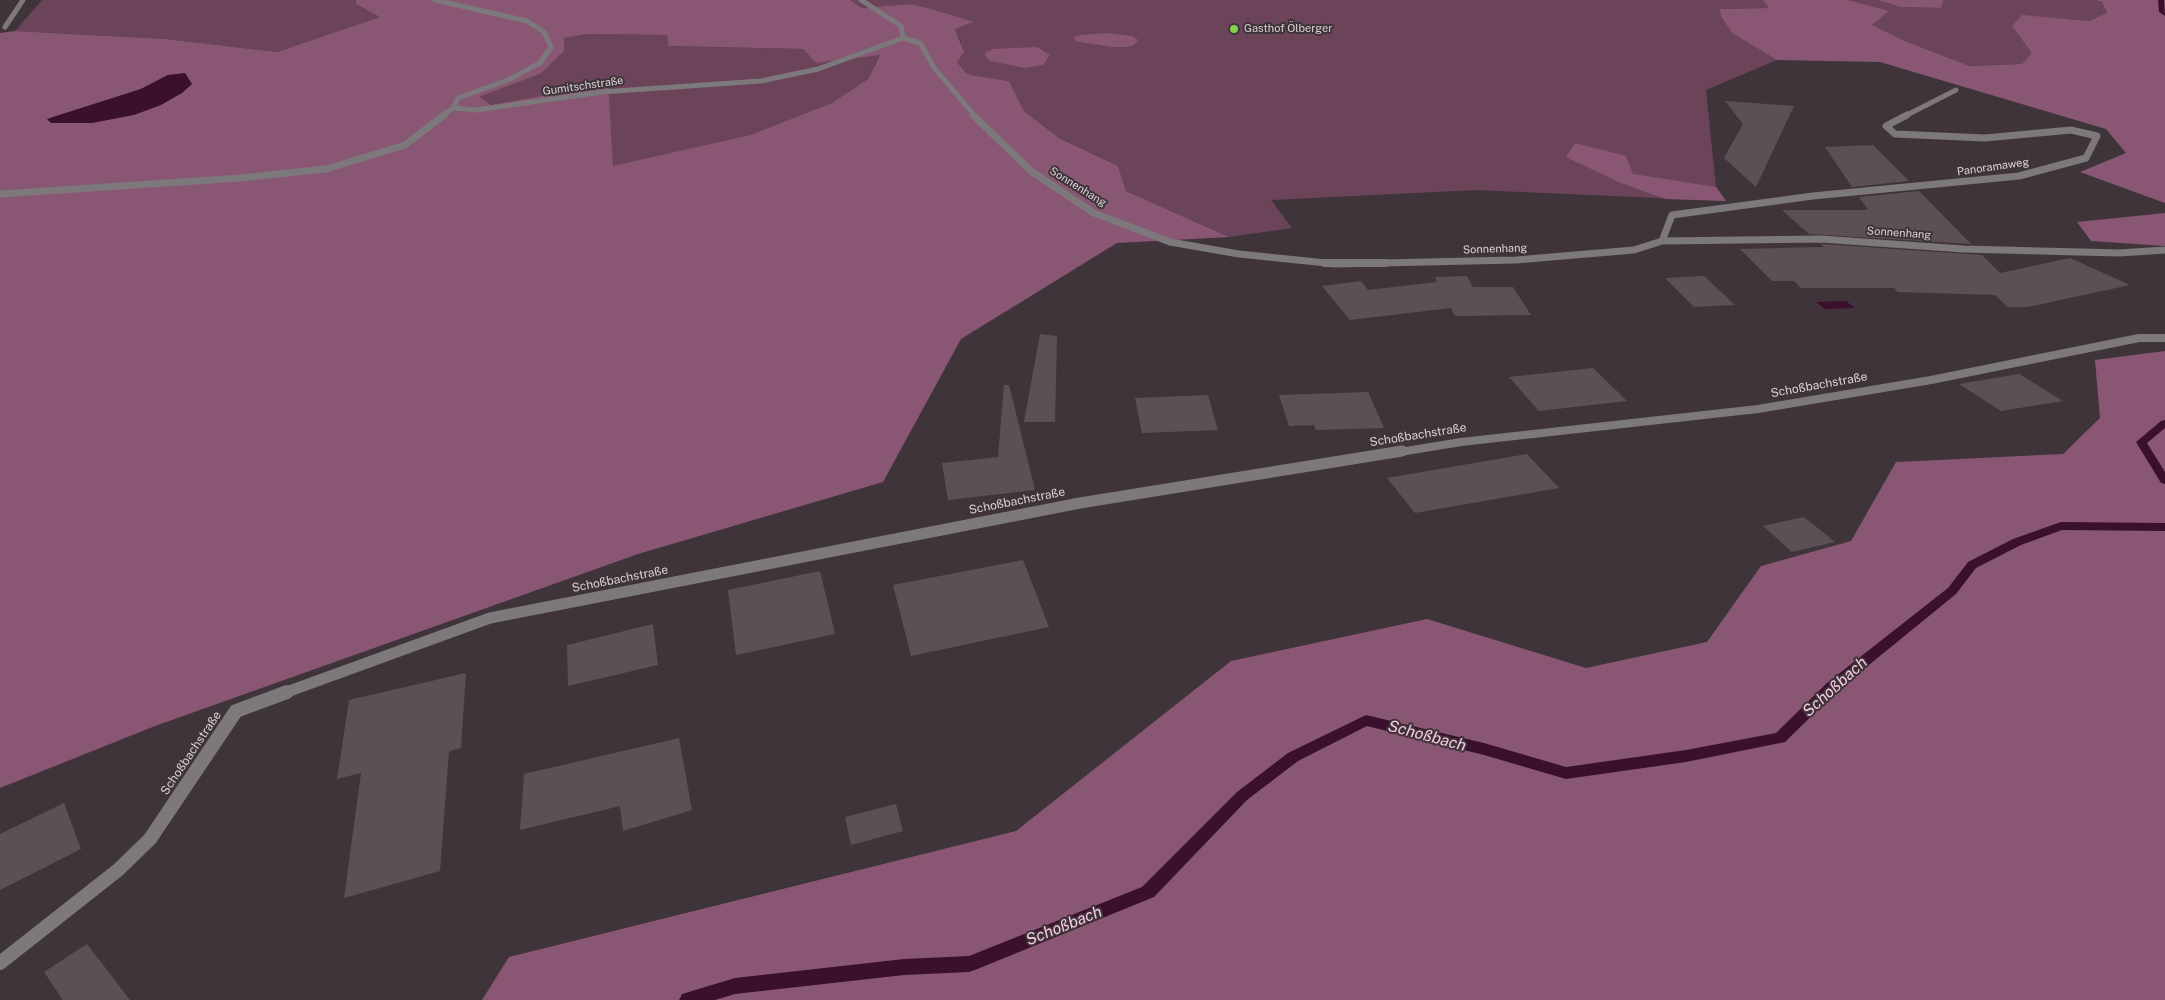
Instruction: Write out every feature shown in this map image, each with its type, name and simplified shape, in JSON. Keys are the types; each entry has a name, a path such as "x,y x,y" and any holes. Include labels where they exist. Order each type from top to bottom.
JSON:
{"street":[{"path":"5,27 24,0"},
{"path":"0,194 221,180 326,170 405,145 453,108 458,98 508,80 540,63 551,47 544,32 527,21 435,0"},
{"path":"861,0 900,26 903,38"},
{"name":"Gumitschstraße","path":"453,108 476,110 602,92 762,81 818,69 903,38"},
{"name":"Sonnenhang","path":"903,38 920,43 935,69 968,110 1031,171 1094,213 1170,242 1239,254 1336,264 1516,260 1634,250 1662,241 1821,239 1983,249 2119,253 2165,250"},
{"name":"Panoramaweg","path":"1662,241 1672,216 1813,196 2018,176 2086,158 2097,136 2072,130 1985,138 1915,135 1895,134 1886,126 1956,90"},
{"name":"Schoßbachstraße","path":"0,963 118,870 150,839 236,711 490,618 1080,503 1461,442 1758,409 1931,380 2139,338 2165,338"}],"shaded area":[{"path":"42,0 356,0 356,4 381,17 277,52 166,39 15,31"},
{"path":"356,0 850,0 862,8 910,4 931,9 974,22 955,29 964,52 957,62 965,72 971,75 1009,81 1024,111 1059,138 1118,166 1126,191 1229,237 1117,243 961,339 883,482 638,554 155,726 0,788 0,33 15,31 166,39 277,52 380,17 356,4","holes":["587,34 667,35 668,46 803,49 816,63 880,55 868,79 832,103 750,135 613,166 608,84 492,105 479,97 540,74 564,51 564,38","168,75 182,93 47,119 141,89"]},
{"path":"850,0 1763,0 1769,8 1721,9 1732,33 1777,60 1706,90 1716,187 1726,201 1476,190 1271,200 1292,228 1229,237 1126,191 1118,166 1059,138 1024,111 1009,81 971,75 965,72 957,62 961,42 955,29 973,22 910,4 862,8"},
{"path":"1763,0 1848,0 1889,11 1872,25 1905,41 1970,66 2022,64 2032,53 2012,26 2022,15 2089,21 2107,13 2102,2 2095,0 2165,0 2165,203 2080,172 2126,153 2106,129 1880,62 1777,60 1732,33 1721,16 1720,9 1769,8"},
{"path":"1848,0 1878,0 1900,7 1941,8 1944,0 2095,0 2102,2 2107,14 2089,21 2022,16 2012,26 2033,53 2022,64 1970,66 1905,41 1872,25 1888,11"},
{"path":"1878,0 1944,0 1941,8 1900,7"},
{"path":"1107,33 1132,36 1138,40 1134,45 1128,47 1112,47 1075,41 1074,37 1081,35"},
{"path":"587,34 667,35 668,46 803,49 816,63 880,54 868,79 833,103 750,135 613,167 478,97 540,74 564,38"},
{"path":"1037,47 1050,55 1043,65 1025,68 990,61 985,56 986,52 993,49"},
{"path":"185,73 192,84 182,93 161,105 134,115 92,123 51,123 47,119 141,89 168,75"},
{"path":"1575,143 1626,156 1633,174 1716,187 1726,201 1665,199 1621,183 1566,157"},
{"path":"2165,213 2165,246 2091,241 2077,222"},
{"path":"1846,301 1855,308 1825,309 1816,302"},
{"path":"2165,351 2165,1000 482,1000 509,957 1016,831 1231,661 1427,619 1586,668 1707,642 1761,566 1851,541 1896,462 2063,454 2100,418 2095,360"}],"building":[{"path":"1725,101 1794,106 1756,187 1724,158 1743,124"},
{"path":"1873,145 1909,181 1852,187 1825,147"},
{"path":"1919,191 1971,244 1809,234 1782,210 1868,210 1859,197"},
{"path":"1821,244 1982,255 2000,273 2070,258 2130,285 2028,307 2008,307 1995,295 1898,292 1894,288 1801,288 1794,281 1772,281 1740,249 1824,247"},
{"path":"1467,276 1473,287 1513,287 1531,315 1455,316 1451,308 1350,320 1322,286 1361,281 1368,290 1437,282 1435,277"},
{"path":"1704,276 1735,305 1694,307 1665,278"},
{"path":"1040,334 1057,336 1055,422 1024,422"},
{"path":"1593,368 1627,401 1539,411 1509,377"},
{"path":"2019,374 2063,401 2001,411 1959,384"},
{"path":"1004,385 1009,385 1035,490 948,500 942,463 998,457"},
{"path":"1368,392 1384,428 1316,430 1314,425 1289,426 1279,395"},
{"path":"1208,395 1218,430 1142,433 1135,398"},
{"path":"1527,454 1559,488 1415,513 1387,478"},
{"path":"1804,517 1835,542 1792,552 1763,526"},
{"path":"1023,560 1049,627 911,656 893,585"},
{"path":"820,571 835,634 736,655 728,590"},
{"path":"653,624 658,665 568,686 567,645"},
{"path":"466,673 461,748 449,751 440,871 344,898 361,773 337,779 349,700"},
{"path":"679,738 692,810 623,831 620,806 520,830 524,774"},
{"path":"64,803 81,849 0,890 0,834"},
{"path":"896,804 903,831 851,845 845,817"},
{"path":"87,944 130,1000 63,1000 44,972"}],"waterway":[{"name":"Schoßbach","path":"2161,0 2162,12 2165,14"},
{"name":"Schoßbach","path":"2165,423 2141,442 2165,481"},
{"name":"Schoßbach","path":"688,1000 735,986 904,967 969,964 1148,892 1242,796 1293,757 1366,720 1484,749 1566,773 1686,756 1780,738 1832,687 1952,591 1972,565 2017,542 2061,526 2165,527"}],"place":[{"name":"Gasthof Ölberger","path":"1234,29"}]}
